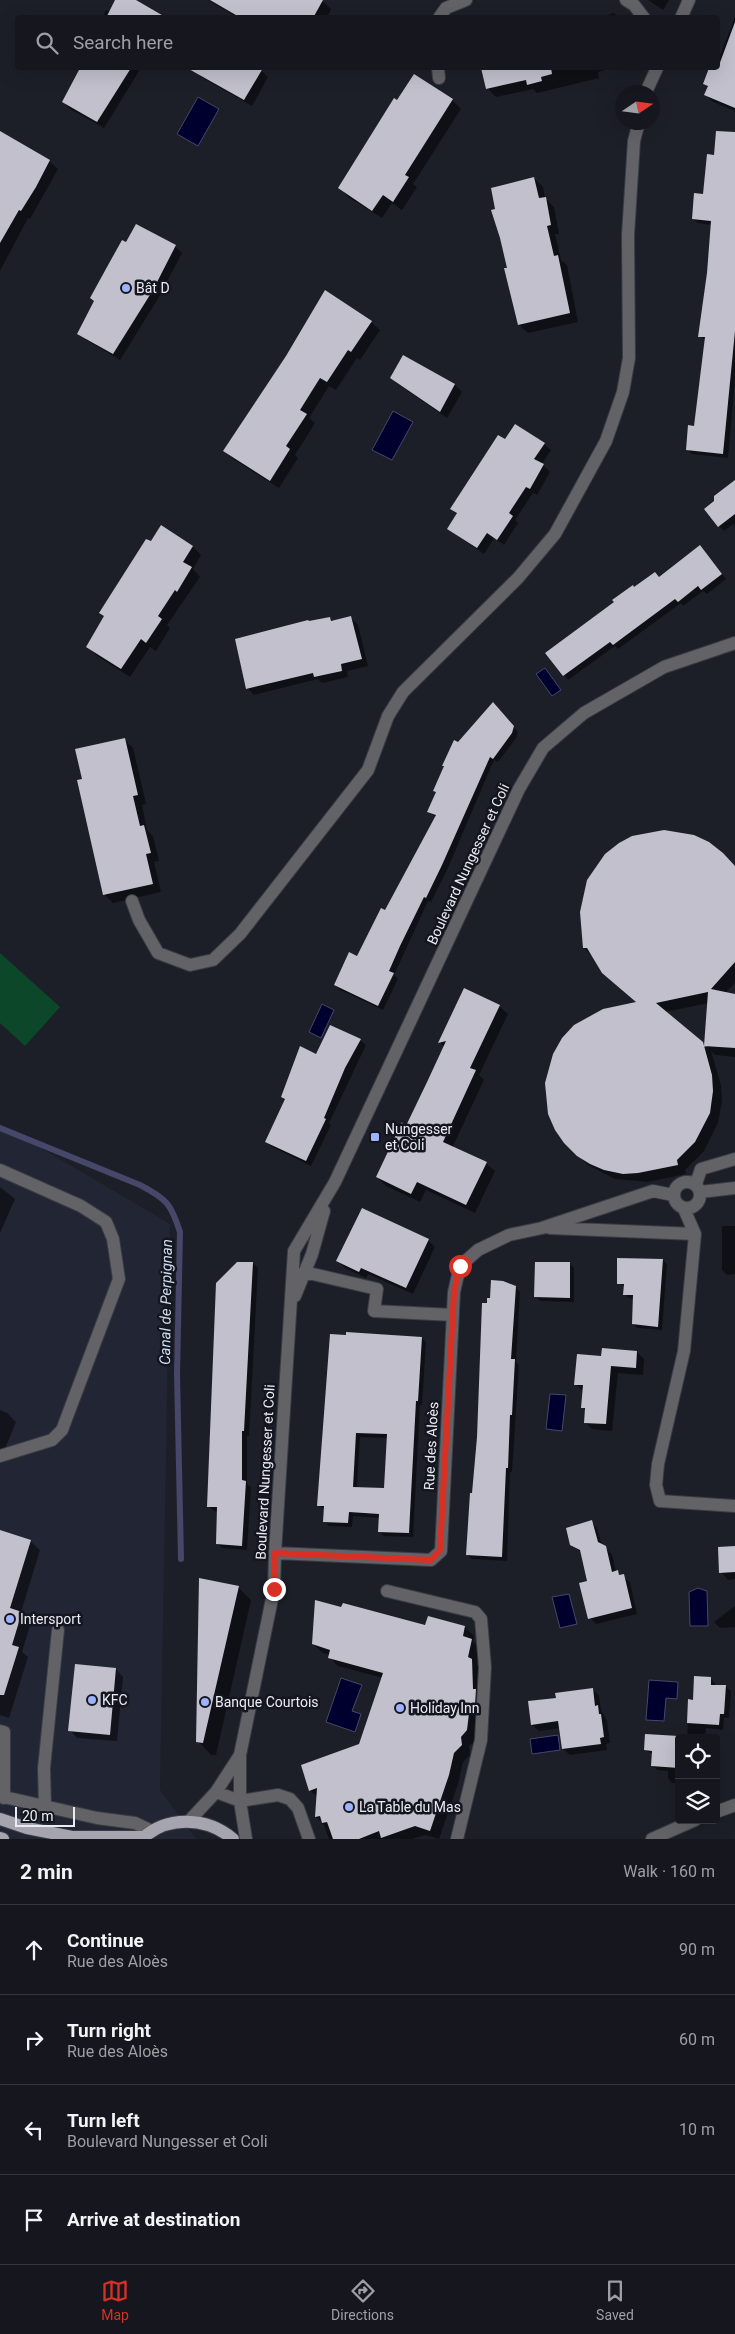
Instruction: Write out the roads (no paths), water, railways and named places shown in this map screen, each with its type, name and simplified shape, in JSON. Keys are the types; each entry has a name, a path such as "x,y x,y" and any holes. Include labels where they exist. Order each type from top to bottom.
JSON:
{"main road":[{"path":"0,1820 27,1828 72,1837 146,1836 165,1825 189,1821 208,1824 225,1832 233,1839"}],"street":[{"path":"441,15 446,8 466,0"},
{"path":"626,0 634,5 642,15"},
{"path":"682,15 689,0"},
{"path":"649,85 656,70"},
{"path":"132,901 139,920 158,953 190,965 213,960 240,934 368,770 388,716 403,692 518,578 555,534 606,441 623,392 629,358 628,235 634,141 637,130"},
{"name":"Boulevard Nungesser et Coli","path":"246,1839 240,1801 240,1755 274,1589 294,1251 329,1195 519,789 543,748 584,714 664,667 735,643"},
{"path":"684,1209 693,1208 700,1201 698,1188 701,1169 735,1159"},
{"path":"0,1170 81,1206 106,1222 113,1239 119,1279 62,1430 52,1440 0,1456"},
{"path":"735,1188 698,1188 686,1181 677,1185 673,1195 676,1204 684,1209 695,1234 684,1351 658,1464 656,1486 660,1501 735,1506"},
{"name":"Rue des Aloès","path":"275,1553 431,1560 440,1550 454,1292 460,1266 478,1250 508,1235 542,1228 653,1191 673,1195"},
{"name":"Boulevard Nungesser et Coli","path":"290,1308 312,1254 329,1195"},
{"name":"Rue des Aloès","path":"542,1228 695,1234"},
{"path":"304,1272 377,1289 374,1311 454,1315"},
{"path":"387,1591 475,1612 481,1619 485,1667 481,1740 457,1839"},
{"path":"45,1806 44,1768 58,1630"},
{"path":"0,1731 4,1732 2,1797 97,1818 135,1823 146,1836"},
{"name":"Boulevard Nungesser et Coli","path":"189,1821 216,1792 240,1755"},
{"path":"216,1792 240,1801 278,1795 290,1799 298,1808 309,1839"},
{"path":"720,1811 735,1805"},
{"path":"652,1839 686,1824"}],"water":[{"path":"198,97 219,109 198,146 177,134"},
{"path":"393,411 413,422 392,460 372,450"},
{"path":"545,668 561,690 552,696 536,674"},
{"path":"322,1004 334,1010 321,1038 309,1032"},
{"path":"550,1394 566,1395 562,1431 546,1429"},
{"path":"698,1588 707,1591 708,1626 690,1626 689,1592"},
{"path":"569,1594 577,1624 560,1628 552,1597"},
{"path":"341,1678 362,1685 352,1711 361,1714 355,1732 326,1722"},
{"path":"649,1680 678,1682 677,1699 666,1698 664,1721 646,1720"},
{"path":"558,1735 560,1750 532,1754 530,1739"}],"waterway":[{"name":"Canal de Perpignan","path":"0,1128 140,1185 167,1203 174,1215 180,1232 177,1374 181,1559"}],"place":[{"name":"Bât D","path":"126,288"},
{"name":"Nungesser et Coli","path":"375,1137"},
{"name":"Intersport","path":"10,1619"},
{"name":"KFC","path":"92,1700"},
{"name":"Banque Courtois","path":"205,1702"},
{"name":"Holiday Inn","path":"400,1708"},
{"name":"La Table du Mas","path":"349,1807"}]}
